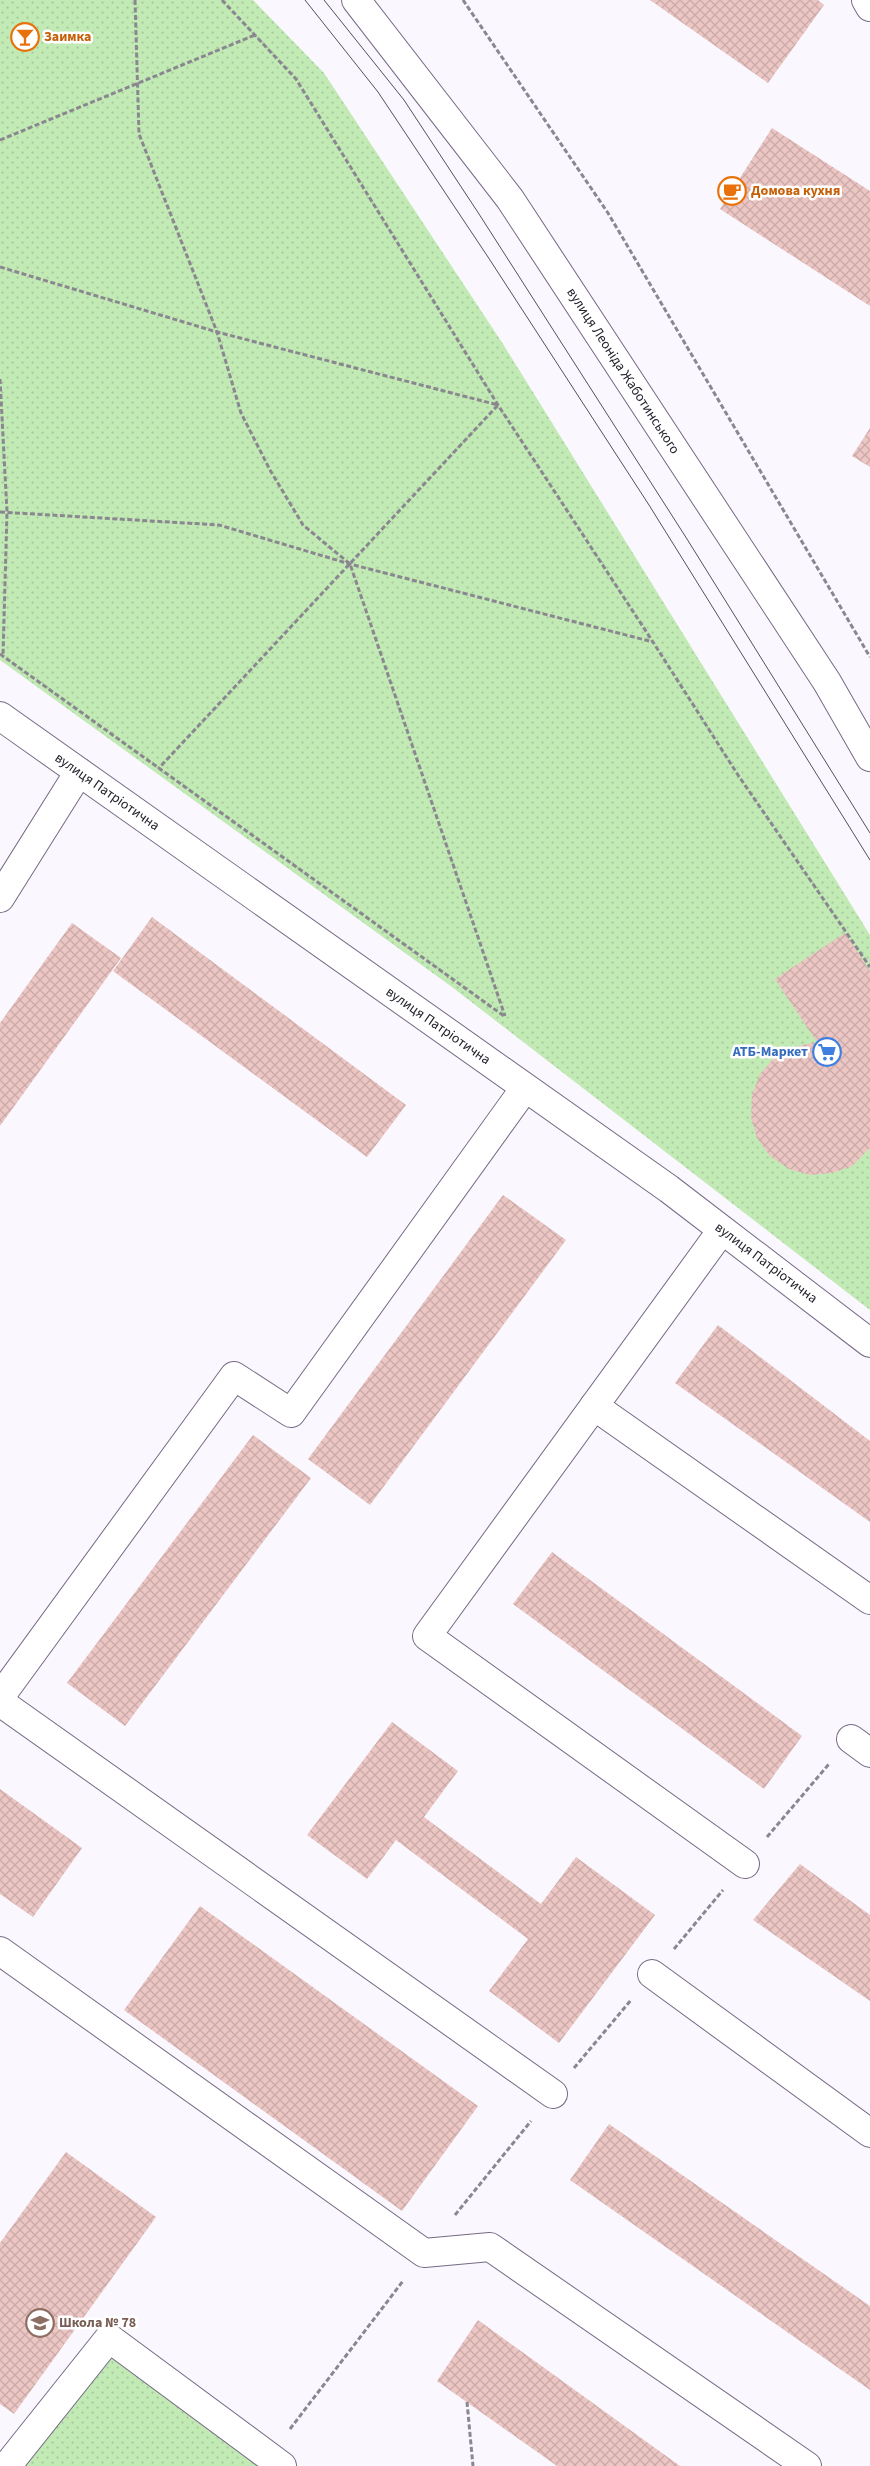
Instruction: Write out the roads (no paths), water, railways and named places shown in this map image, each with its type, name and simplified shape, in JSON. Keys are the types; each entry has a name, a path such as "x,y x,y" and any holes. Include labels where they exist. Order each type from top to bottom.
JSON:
{"street":[{"name":"вулиця Леоніда Жаботинського","path":"356,0 510,199 827,682 870,756"},
{"path":"866,0 870,8"},
{"name":"вулиця Патріотична","path":"0,716 669,1189 870,1343"},
{"path":"0,898 79,772"},
{"path":"0,1697 234,1376 290,1413 525,1088"},
{"path":"722,1230 427,1636 745,1864"},
{"path":"594,1406 870,1600"},
{"path":"0,1702 553,2094"},
{"path":"0,1951 424,2253 490,2247 807,2466"},
{"path":"652,1974 870,2133"},
{"path":"7,2466 110,2338 282,2466"}],"tram line":[{"path":"305,0 378,92 488,257 649,505 870,860"},
{"path":"324,0 404,100 479,214 687,539 870,833"}],"place":[{"name":"Заимка","path":"25,37"},
{"name":"Домова кухня","path":"732,191"},
{"name":"АТБ-Маркет","path":"827,1052"},
{"name":"Школа № 78","path":"40,2323"}]}
